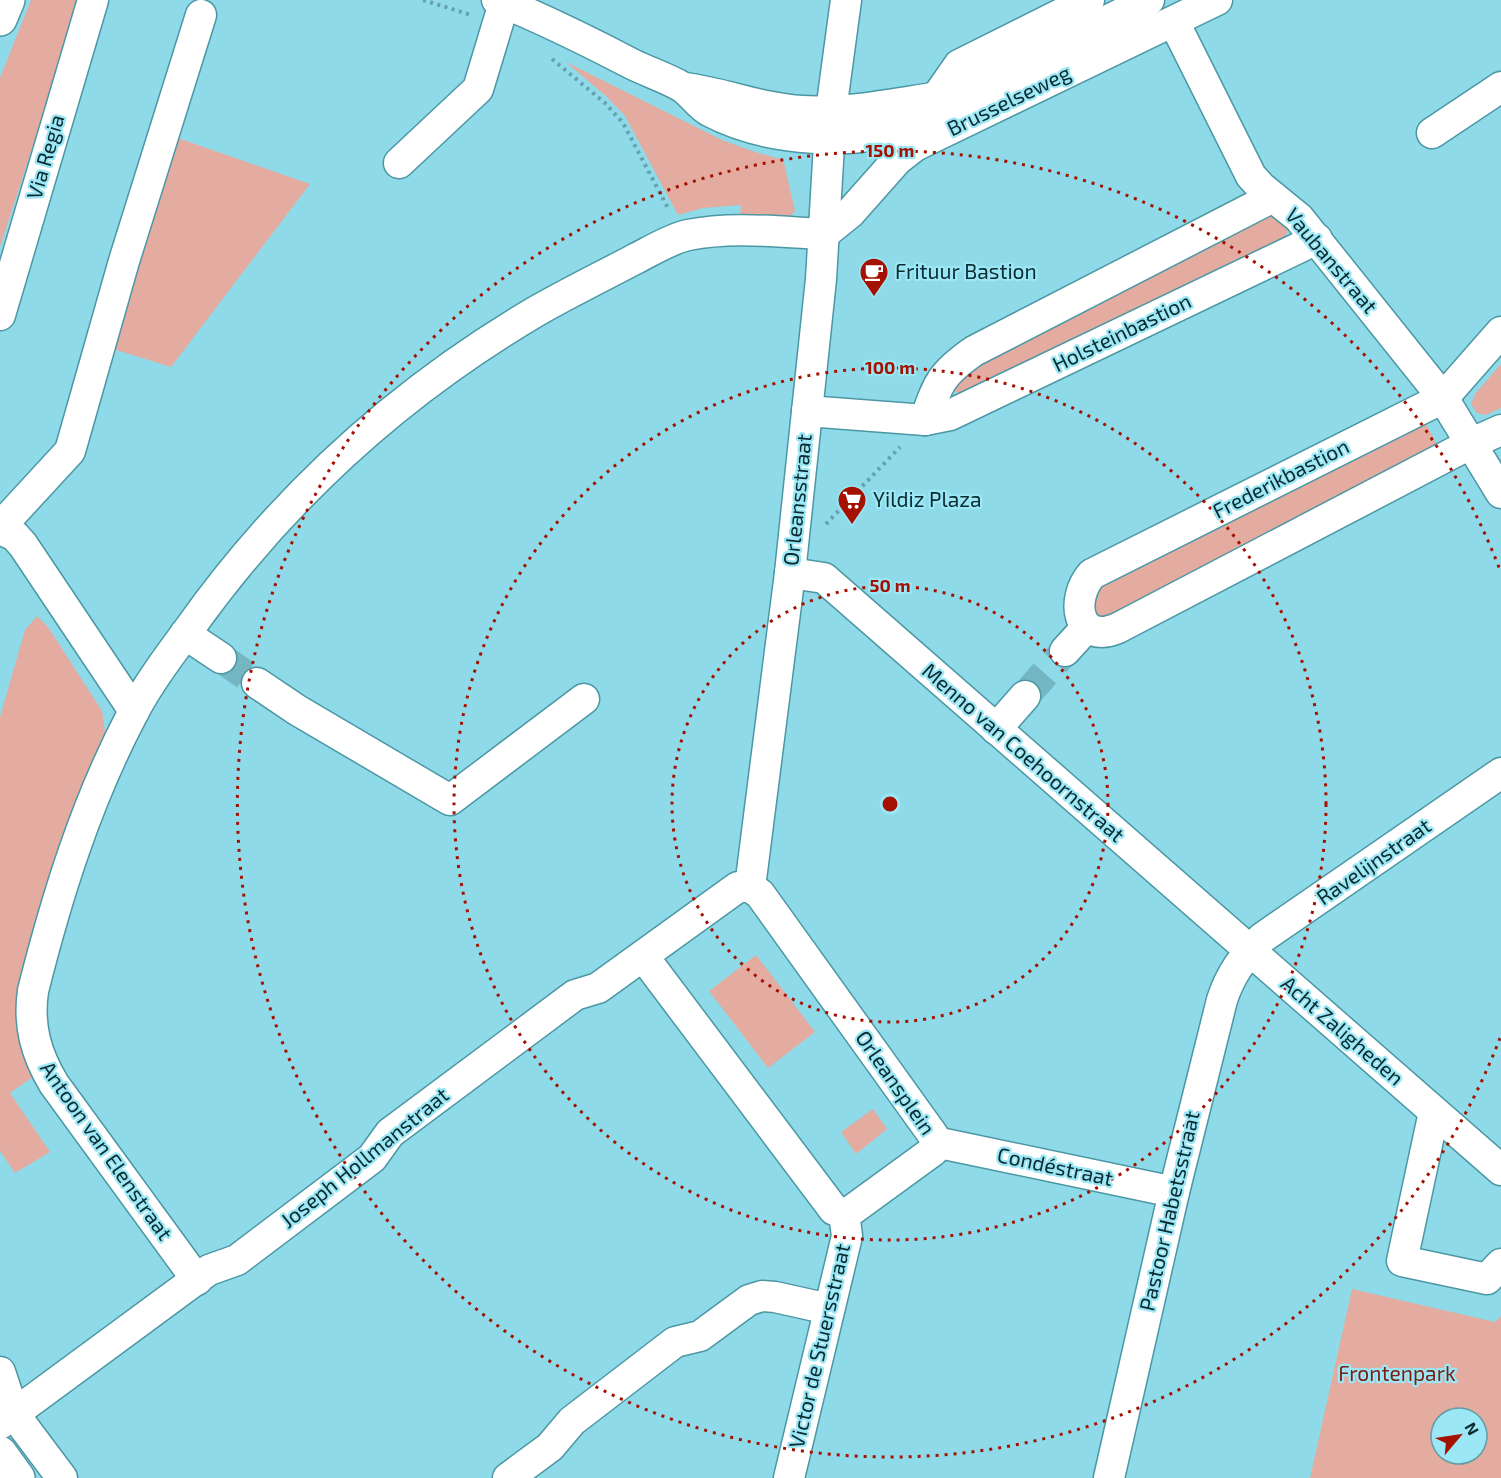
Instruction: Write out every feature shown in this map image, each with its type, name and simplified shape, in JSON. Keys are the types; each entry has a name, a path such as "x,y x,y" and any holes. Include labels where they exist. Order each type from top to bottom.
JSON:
{"main road":[{"path":"0,20 8,0"},
{"path":"0,1453 18,1478"}],"street":[{"name":"Via Regia","path":"0,315 93,0"},
{"name":"Orleansstraat","path":"750,887 807,411 824,234 830,124 846,0"},
{"name":"Brusselseweg","path":"945,97 959,65 1089,0"},
{"name":"Brusselseweg","path":"499,9 573,34 682,87 706,109 732,121 783,135 889,106 945,97 1149,0"},
{"name":"Brusselseweg","path":"824,234 850,213 897,160 915,146 1217,0"},
{"path":"399,163 478,89 499,9"},
{"path":"134,711 24,545 15,536 0,528 69,451 124,261 201,15"},
{"name":"Vaubanstraat","path":"1174,22 1251,176 1294,213 1317,239 1443,398 1501,494"},
{"path":"1432,133 1501,87"},
{"path":"925,420 938,385 953,365 974,351 1273,197"},
{"name":"Antoon van Elenstraat","path":"197,1280 54,1084 43,1066 33,1037 31,1008 33,991 61,886 96,794 134,711 185,634 237,565 287,507 344,451 400,404 448,369 522,320 683,236 715,231 824,234"},
{"name":"Holsteinbastion","path":"807,411 925,420 950,415 1317,239"},
{"name":"Frederikbastion","path":"1086,628 1079,598 1082,587 1092,574 1443,398 1501,332"},
{"path":"1065,651 1086,628 1100,633 1118,628 1501,430"},
{"name":"Menno van Coehoornstraat","path":"790,567 824,578 1249,951"},
{"path":"185,634 221,658"},
{"path":"257,683 297,710 450,800 584,699"},
{"path":"996,729 1025,696"},
{"name":"Ravelijnstraat","path":"1249,951 1263,938 1501,773"},
{"path":"750,887 738,887 642,956 834,1210 844,1214"},
{"name":"Orleansplein","path":"750,887 760,894 933,1134 935,1142 933,1151 844,1214"},
{"name":"Acht Zaligheden","path":"1249,951 1434,1112 1500,1165"},
{"name":"Pastoor Habetsstraat","path":"1109,1478 1174,1192 1221,1000 1231,976 1249,951"},
{"name":"Joseph Hollmanstraat","path":"7,1419 209,1270 237,1260 372,1158 390,1133 575,995 598,988 642,956"},
{"path":"1434,1112 1402,1261 1487,1279 1501,1264"},
{"name":"Condéstraat","path":"935,1142 1174,1192"},
{"name":"Victor de Stuersstraat","path":"789,1478 846,1236 844,1214"},
{"path":"508,1478 550,1447 572,1420 675,1342 700,1336 749,1300 762,1296 775,1297 829,1309"},
{"path":"0,1372 7,1419 62,1478"}],"path":[{"path":"423,0 499,9"},
{"path":"547,55 605,104 623,123 683,236"},
{"path":"790,567 925,420"}],"green space":[{"path":"31,0 80,0 0,247 0,78"},
{"path":"566,62 722,140 780,159 784,163 795,211 789,218 740,216 741,205 703,208 678,215 625,116 607,97"},
{"path":"172,136 310,184 171,367 110,348"},
{"path":"1273,213 1286,221 1288,230 1284,239 963,396 956,392 953,383 957,374"},
{"path":"1501,364 1501,408 1486,415 1477,413 1471,404 1475,394"},
{"path":"1424,420 1439,449 1104,626 1087,614 1101,580"},
{"path":"37,616 48,627 102,711 105,732 47,883 20,977 16,1020 22,1049 34,1076 10,1093 50,1152 15,1173 0,1151 0,717 25,630"},
{"path":"756,955 815,1032 768,1068 709,991"},
{"path":"873,1109 887,1129 856,1154 841,1132"},
{"name":"Frontenpark","path":"1352,1289 1495,1322 1501,1316 1501,1478 1310,1478"}],"tunnel":[{"path":"1025,696 1065,651"},
{"path":"221,658 257,683"}],"place":[{"name":"Frituur Bastion","path":"874,298"},
{"name":"Yildiz Plaza","path":"852,526"}]}
